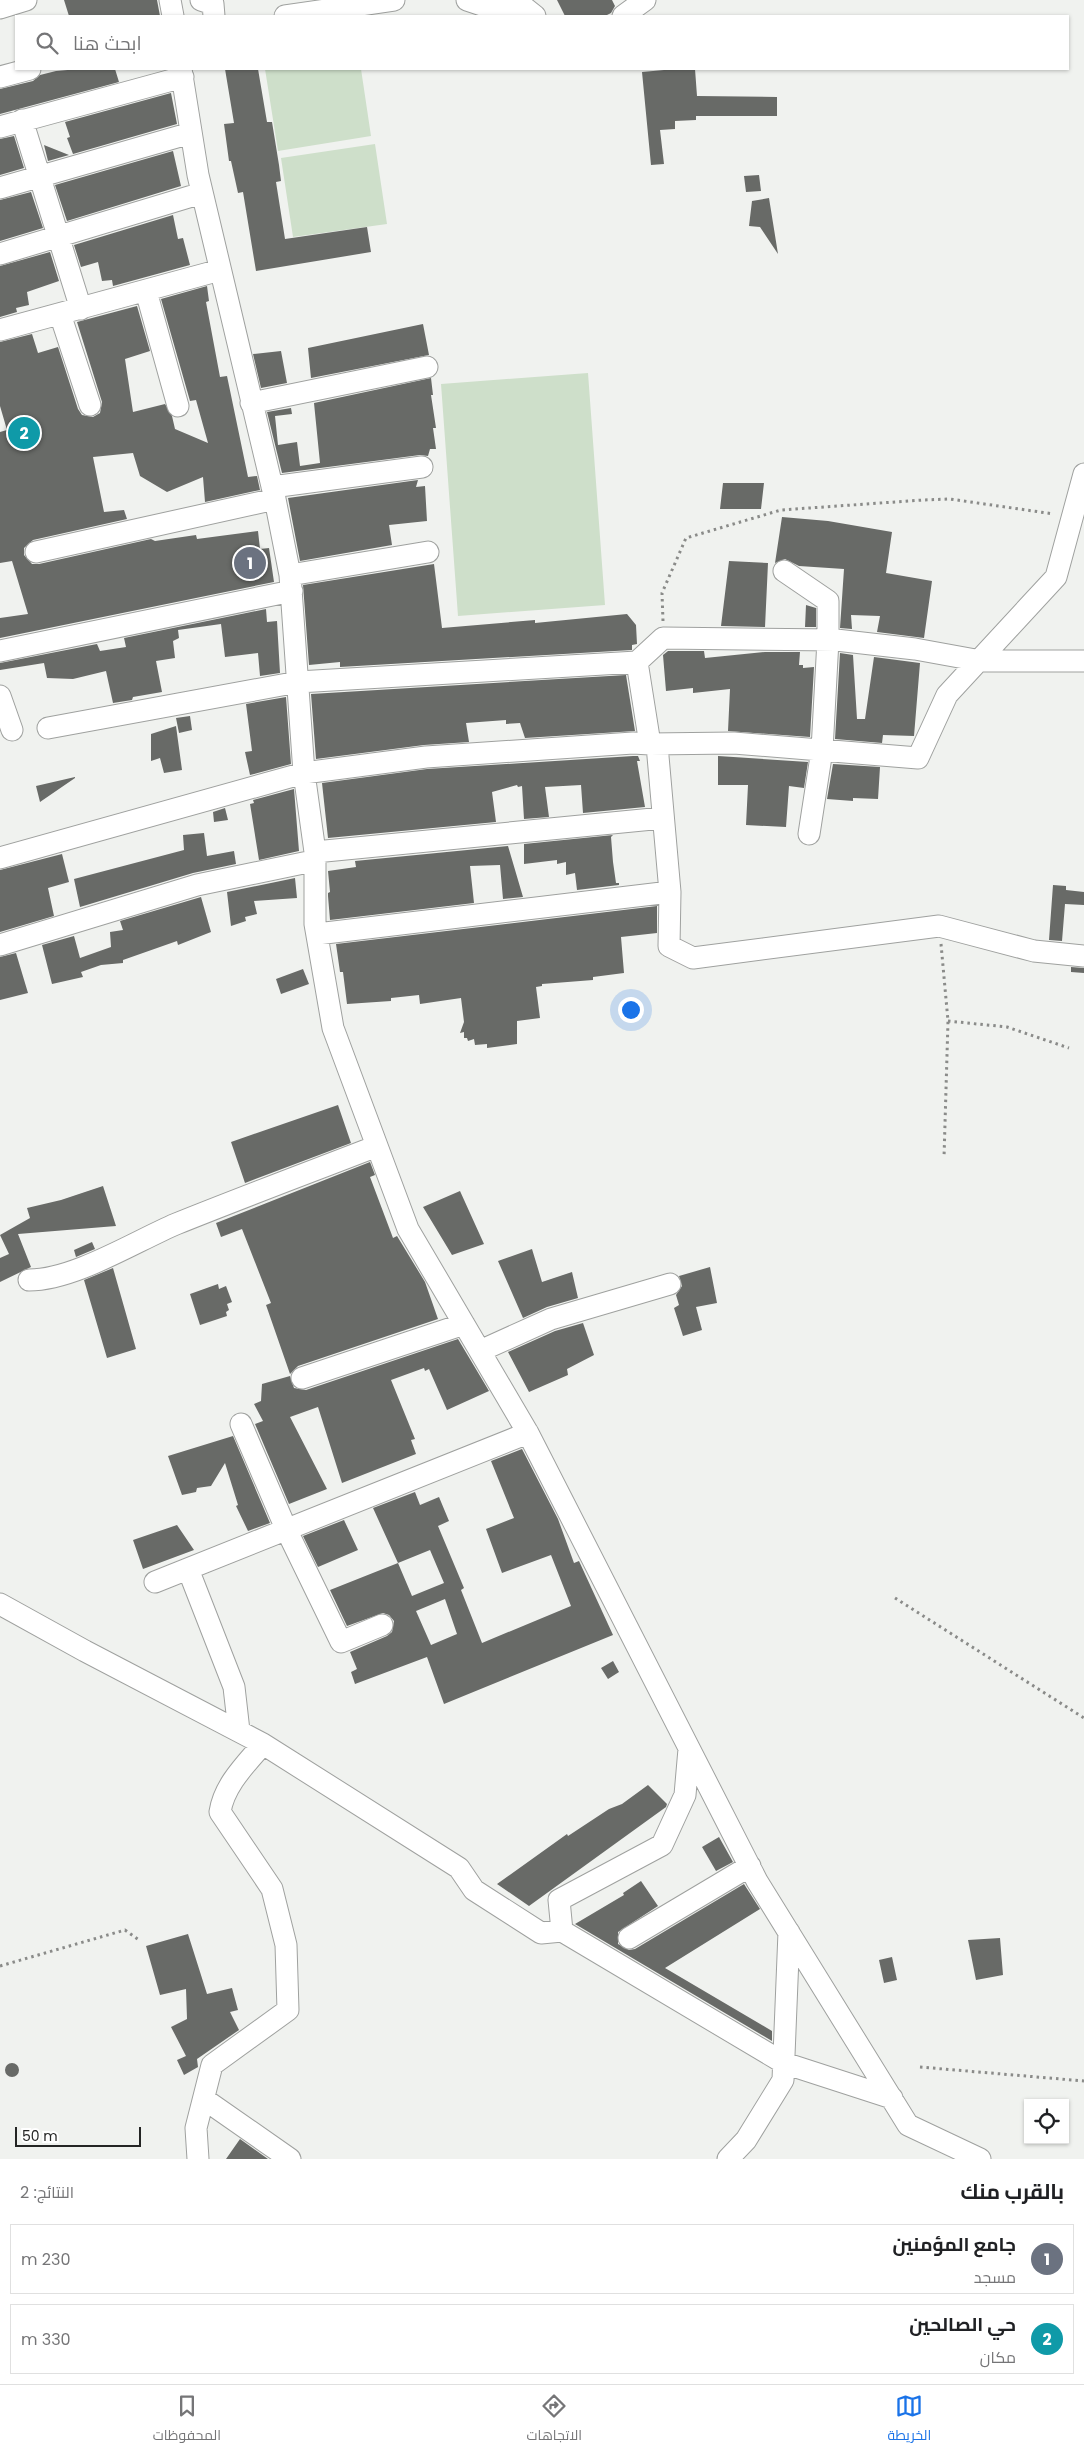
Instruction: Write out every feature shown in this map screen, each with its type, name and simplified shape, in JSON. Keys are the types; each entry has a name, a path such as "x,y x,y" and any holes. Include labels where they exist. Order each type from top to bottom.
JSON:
{"street":[{"path":"0,8 26,0"},
{"path":"170,0 173,15"},
{"path":"202,0 213,4 214,15"},
{"path":"291,15 394,0"},
{"path":"467,0 491,8 525,8 534,15"},
{"path":"624,15 645,0"},
{"path":"0,78 27,70"},
{"path":"0,126 182,73 202,194 274,493 291,583 304,773 314,856 315,924 333,1028 408,1229 528,1433 750,1866 789,1932 908,2125 980,2159"},
{"path":"22,120 81,309"},
{"path":"0,188 39,175 191,133"},
{"path":"0,254 202,194"},
{"path":"0,330 220,270"},
{"path":"146,291 178,406"},
{"path":"60,314 90,405"},
{"path":"251,402 427,367"},
{"path":"36,552 274,493 422,466"},
{"path":"0,858 304,773 426,757 633,743 734,743 918,758 948,695 1056,577 1084,474"},
{"path":"0,651 428,552"},
{"path":"784,571 828,601 828,640 822,750 809,834"},
{"path":"48,728 298,682 637,662 663,638 828,640 915,649 981,661 1084,661"},
{"path":"637,662 654,744 663,818 670,892 669,946 693,958 939,926 1034,951 1084,956"},
{"path":"0,696 12,730"},
{"path":"0,945 196,885 314,856 663,818"},
{"path":"317,934 670,892"},
{"path":"28,1280 45,1280 98,1260 175,1225 377,1146"},
{"path":"480,1351 551,1318 670,1284"},
{"path":"302,1378 464,1324"},
{"path":"241,1424 287,1530 341,1642 382,1625"},
{"path":"156,1582 528,1433"},
{"path":"188,1569 234,1687 239,1731"},
{"path":"0,1604 85,1651 263,1744 459,1868 474,1890 541,1932 562,1931 784,2063 892,2098"},
{"path":"198,2159 196,2128 212,2065 288,2010 286,1945 272,1889 220,1812 222,1798 241,1770 263,1744"},
{"path":"562,1931 559,1900 662,1846 685,1795 690,1749"},
{"path":"629,1938 750,1866"},
{"path":"728,2159 746,2140 784,2080 789,1932"},
{"path":"204,2099 290,2159"}],"path":[{"path":"663,638 662,593 686,538 781,510 950,499 1072,517"},
{"path":"939,926 948,1021 944,1158"},
{"path":"948,1021 1007,1027 1069,1048"},
{"path":"895,1598 1084,1718"},
{"path":"0,1966 125,1930 139,1940"},
{"path":"920,2067 1084,2081"}],"green space":[{"path":"265,70 361,70 371,136 278,151"},
{"path":"375,144 387,224 293,237 281,158"},
{"path":"588,373 605,605 458,616 441,384"}],"building":[{"path":"64,0 157,0 160,15 69,15"},
{"path":"557,0 612,0 615,6 611,13 607,15 564,15"},
{"path":"115,70 119,82 0,114 0,89 33,81 40,75 56,71"},
{"path":"225,70 258,70 267,122 272,122 279,165 281,181 276,182 285,239 367,227 371,252 256,271 243,192 238,193 231,161 229,161 224,124 234,123"},
{"path":"695,70 697,96 777,97 777,116 696,116 696,120 675,121 675,129 660,130 664,164 651,165 642,72"},
{"path":"171,93 177,124 73,154 67,138 70,137 65,122"},
{"path":"14,136 24,168 0,175 0,139"},
{"path":"44,145 69,155 48,161"},
{"path":"173,151 181,186 67,221 55,185"},
{"path":"759,175 761,191 746,192 744,176"},
{"path":"31,192 43,228 0,241 0,200"},
{"path":"769,198 778,254 760,227 749,226 752,201"},
{"path":"173,215 178,239 183,238 190,265 113,286 112,280 102,281 98,262 81,267 74,245"},
{"path":"50,252 59,281 27,292 29,305 16,308 17,312 0,317 0,266"},
{"path":"207,286 209,301 206,302 220,377 227,376 248,477 257,476 260,490 205,502 203,477 167,492 140,476 133,453 93,457 104,512 124,510 127,519 33,540 24,548 24,555 32,564 39,564 151,539 155,541 196,535 197,539 258,531 260,549 269,548 274,582 0,638 0,618 28,614 12,561 0,563 0,432 7,430 0,406 0,342 32,334 38,353 58,347 78,409 82,415 93,417 100,413 102,402 77,322 137,306 150,351 125,359 133,412 165,404 172,416 175,429 208,443 196,400 190,401 161,299"},
{"path":"423,324 429,355 311,378 308,348"},
{"path":"281,351 287,383 261,388 253,354"},
{"path":"431,378 433,395 431,395 436,428 433,428 436,449 430,449 428,456 420,455 282,473 267,412 291,408 292,414 275,416 278,445 297,442 300,466 320,463 314,403"},
{"path":"418,480 416,487 425,486 427,521 389,525 392,545 300,561 288,498"},
{"path":"723,483 764,483 761,509 720,509"},
{"path":"782,517 828,521 892,532 886,573 932,581 924,638 877,632 880,616 851,615 852,629 840,628 844,569 799,566 785,559 775,563"},
{"path":"729,561 768,563 765,627 721,626"},
{"path":"434,564 442,628 535,620 535,623 627,614 636,625 637,644 632,645 632,650 340,667 340,662 309,665 303,585"},
{"path":"806,605 816,608 816,627 805,627"},
{"path":"266,609 267,622 277,621 280,673 260,676 258,653 225,657 221,624 178,630 179,638 173,641 175,658 156,661 162,692 133,697 132,700 113,703 106,671 73,679 47,678 44,663 0,670 0,663 97,644 100,651 126,647 124,638"},
{"path":"668,651 704,651 705,658 765,652 800,652 799,665 803,665 803,668 814,667 810,737 728,731 730,689 693,693 693,688 666,691 663,655"},
{"path":"840,653 853,655 857,719 865,719 874,657 920,663 914,736 883,735 882,743 835,739"},
{"path":"626,675 635,731 525,738 520,723 506,724 506,720 466,723 469,742 424,745 316,759 311,694"},
{"path":"286,697 291,764 250,775 245,752 252,751 246,704"},
{"path":"190,716 192,730 179,733 176,718"},
{"path":"176,726 182,770 164,773 160,758 151,761 151,734"},
{"path":"638,756 640,761 637,761 645,807 583,813 581,785 545,787 549,817 524,819 522,786 518,787 517,785 492,792 496,822 328,838 322,783 427,769"},
{"path":"718,756 808,762 804,788 789,786 786,827 746,825 748,785 718,785"},
{"path":"833,764 880,767 878,799 853,798 853,801 827,799"},
{"path":"75,778 40,802 36,786"},
{"path":"294,789 299,851 259,860 250,804 254,803 253,800"},
{"path":"225,808 228,820 214,822 213,812"},
{"path":"204,833 207,856 234,851 236,864 193,873 80,907 74,879 184,850 183,835"},
{"path":"613,835 611,837 613,862 616,883 619,883 619,885 577,890 575,873 566,875 566,862 557,864 557,860 524,864 524,844"},
{"path":"508,846 523,897 503,899 500,865 470,866 474,903 330,920 328,871 356,867 355,861"},
{"path":"62,854 69,882 48,888 54,916 0,932 0,870"},
{"path":"295,878 297,898 254,901 257,914 245,917 246,921 231,926 227,892"},
{"path":"1053,885 1066,886 1066,890 1084,892 1084,905 1065,904 1062,941 1049,940"},
{"path":"201,897 211,932 178,945 177,941 123,960 123,963 101,965 81,972 83,977 52,984 42,945 74,936 80,958 111,947 110,932 123,930 120,921"},
{"path":"657,906 657,933 621,937 624,973 593,977 593,980 542,984 542,986 536,987 540,1018 517,1021 517,1044 487,1048 487,1044 475,1045 474,1039 468,1041 467,1038 464,1038 464,1032 460,1033 464,1022 461,998 420,1004 419,995 391,998 391,1001 347,1004 343,972 340,972 336,944"},
{"path":"16,953 28,993 0,1000 0,957"},
{"path":"1071,967 1084,968 1084,973 1071,972"},
{"path":"303,969 309,984 281,994 276,979"},
{"path":"338,1105 351,1143 245,1183 231,1142"},
{"path":"370,1162 375,1175 370,1177 393,1238 397,1236 425,1282 438,1319 298,1366 290,1374 266,1305 271,1303 242,1229 221,1237 216,1223"},
{"path":"103,1186 116,1226 18,1234 31,1267 0,1282 0,1258 9,1254 0,1235 30,1218 27,1208 61,1200"},
{"path":"460,1191 484,1244 452,1255 423,1207"},
{"path":"92,1242 95,1249 76,1257 74,1250"},
{"path":"532,1249 542,1282 572,1272 578,1298 547,1307 523,1318 498,1261"},
{"path":"710,1267 717,1303 696,1307 702,1330 683,1336 674,1308 679,1305 676,1295 682,1286 679,1276"},
{"path":"113,1268 136,1349 107,1358 84,1280"},
{"path":"218,1284 219,1289 226,1286 232,1302 227,1304 229,1310 226,1312 227,1316 200,1325 190,1294"},
{"path":"583,1323 594,1355 567,1369 568,1375 529,1392 508,1352 555,1331"},
{"path":"458,1339 489,1391 447,1410 429,1369 425,1371 424,1368 391,1380 415,1439 411,1440 416,1454 342,1483 318,1407 290,1417 327,1489 289,1504 255,1424 263,1421 254,1404 261,1401 262,1384 290,1376 294,1388 306,1390"},
{"path":"233,1436 270,1523 248,1531 236,1506 238,1505 225,1463 211,1486 197,1488 196,1492 182,1495 168,1456"},
{"path":"522,1449 558,1519 574,1563 579,1561 613,1635 444,1704 427,1657 355,1684 351,1672 357,1669 350,1652 387,1636 392,1632 394,1621 389,1615 383,1613 347,1626 330,1590 398,1563 373,1508 415,1492 420,1505 439,1497 449,1521 438,1526 464,1588 461,1590 482,1643 571,1606 551,1555 502,1573 486,1529 514,1518 491,1461","holes":["430,1550 444,1583 412,1596 398,1563","445,1599 457,1634 431,1645 416,1611"]},
{"path":"344,1520 358,1550 318,1567 303,1536"},
{"path":"177,1525 194,1550 143,1569 133,1540"},
{"path":"613,1661 619,1672 608,1679 601,1668"},
{"path":"648,1785 667,1804 666,1807 529,1906 497,1884 567,1834 568,1836 609,1809 622,1804"},
{"path":"719,1837 733,1862 716,1871 702,1847"},
{"path":"641,1881 658,1906 618,1932 618,1944 629,1950 635,1949 744,1884 760,1909 665,1968 772,2031 772,2041 575,1924 624,1895 623,1893"},
{"path":"188,1934 207,1994 232,1988 238,2010 230,2012 239,2030 197,2059 198,2067 184,2075 177,2060 186,2056 171,2027 187,2019 186,1989 160,1995 146,1946"},
{"path":"1000,1938 1003,1975 976,1980 968,1940"},
{"path":"892,1957 897,1980 884,1983 879,1960"},
{"path":"12,2063 17,2065 19,2070 17,2075 12,2077 7,2075 5,2070 7,2065"},
{"path":"240,2139 268,2159 226,2159"}],"place":[{"name":"حي الصالحين","path":"24,433"},
{"name":"جامع المؤمنين","path":"250,563"}]}
